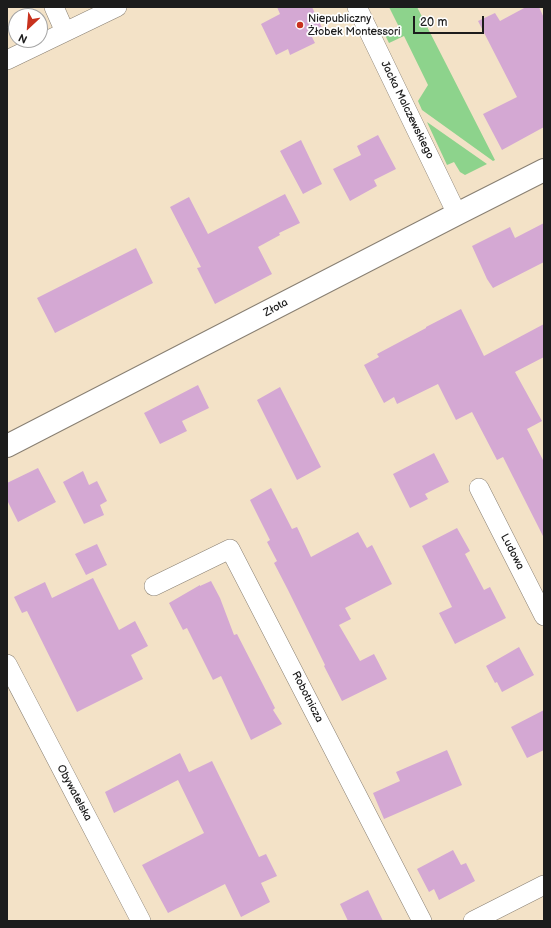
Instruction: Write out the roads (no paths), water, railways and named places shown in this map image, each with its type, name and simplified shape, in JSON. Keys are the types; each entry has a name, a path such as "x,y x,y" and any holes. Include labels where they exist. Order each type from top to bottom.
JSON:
{"street":[{"path":"54,7 66,32"},
{"path":"7,60 117,7"},
{"name":"Jacka Malczewskiego","path":"357,7 457,214"},
{"name":"Złota","path":"7,446 544,170"},
{"name":"Ludowa","path":"479,488 544,616"},
{"name":"Robotnicza","path":"154,586 230,549 422,921"},
{"name":"Obywatelska","path":"7,664 141,921"},
{"path":"473,921 544,885"}],"place":[{"name":"Niepubliczny Żłobek Montessori","path":"300,25"}]}
